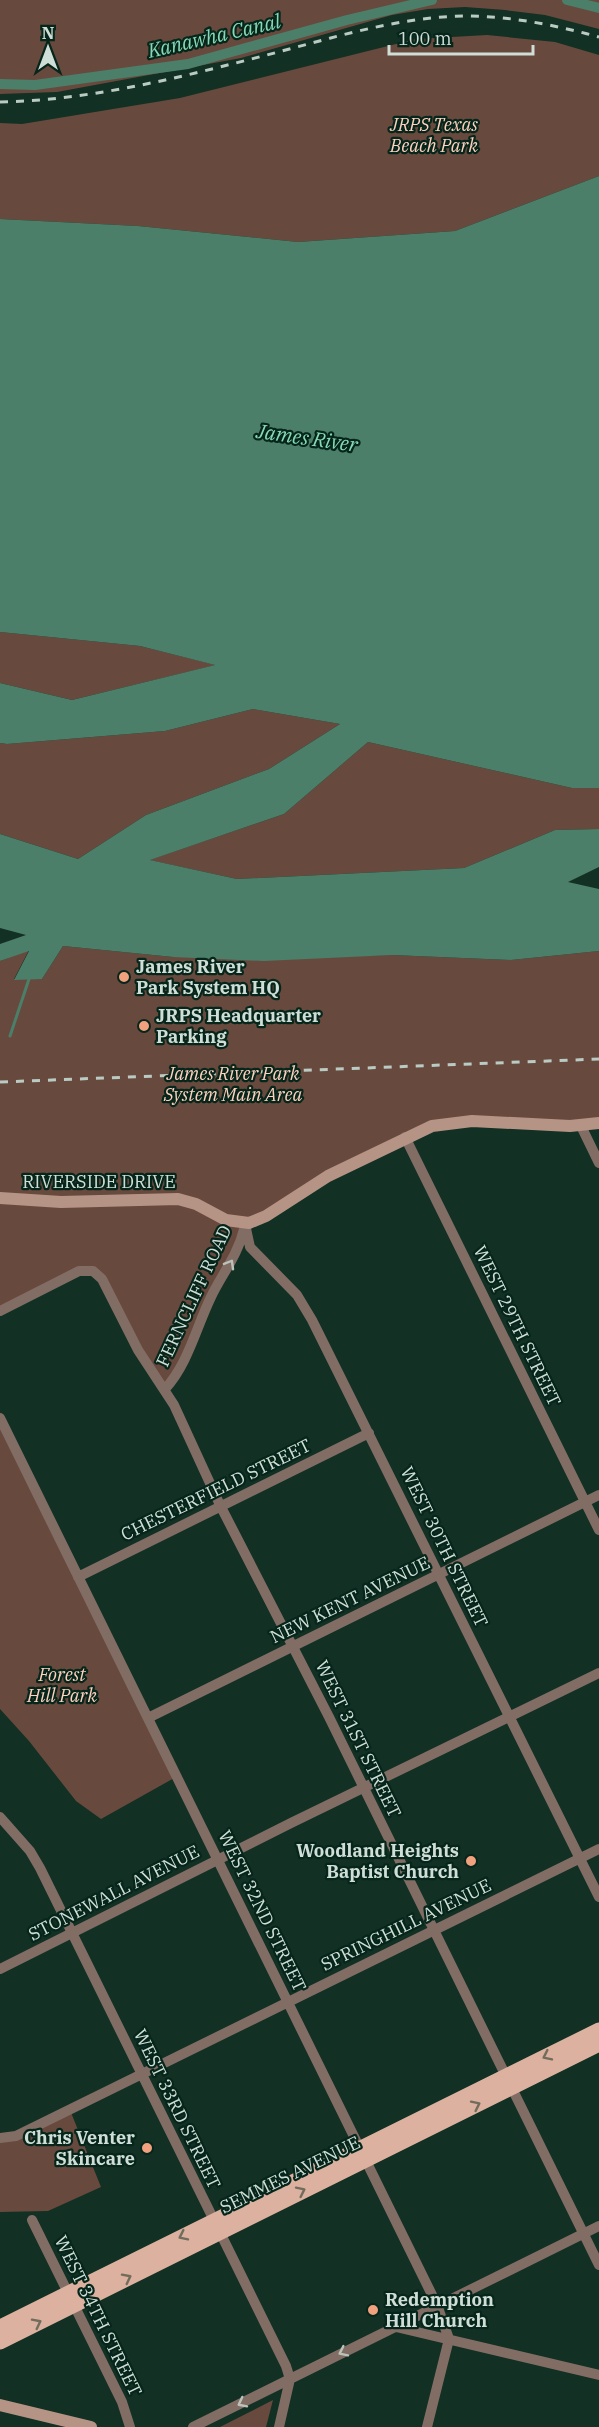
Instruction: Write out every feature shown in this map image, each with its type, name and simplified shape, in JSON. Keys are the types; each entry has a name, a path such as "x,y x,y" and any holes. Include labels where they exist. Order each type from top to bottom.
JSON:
{"main road":[{"name":"SEMMES AVENUE","path":"0,2342 72,2298 508,2082 599,2030"},
{"name":"SEMMES AVENUE","path":"508,2082 599,2044"},
{"name":"SEMMES AVENUE","path":"0,2326 72,2298"}],"street":[{"path":"245,1224 266,1216 318,1182 405,1137 432,1126 452,1122 581,1126 599,1123"},
{"path":"581,1126 599,1163"},
{"name":"WEST 29TH STREET","path":"405,1137 599,1530"},
{"name":"RIVERSIDE DRIVE","path":"0,1198 61,1202 178,1199 196,1204 226,1220 245,1224"},
{"name":"FERNCLIFF ROAD","path":"0,1311 73,1273 83,1270 97,1273 138,1350 165,1389 182,1368 204,1312 238,1249 245,1224"},
{"name":"WEST 30TH STREET","path":"245,1224 250,1247 288,1284 304,1305 599,1897"},
{"name":"WEST 31ST STREET","path":"165,1389 220,1505 294,1647 599,2265"},
{"name":"WEST 32ND STREET","path":"0,1418 437,2305 449,2339"},
{"name":"CHESTERFIELD STREET","path":"78,1577 369,1433"},
{"name":"NEW KENT AVENUE","path":"148,1718 599,1495"},
{"name":"STONEWALL AVENUE","path":"0,1969 599,1672"},
{"name":"WEST 33RD STREET","path":"0,1817 36,1860 286,2366 290,2379"},
{"name":"SPRINGHILL AVENUE","path":"0,2138 16,2136 599,1849"},
{"name":"WEST 34TH STREET","path":"32,2220 122,2402 130,2427"},
{"path":"194,2427 599,2226"},
{"path":"396,2327 599,2375"},
{"path":"427,2427 449,2339"},
{"path":"279,2427 290,2379"},
{"path":"0,2405 87,2427"}],"green space":[{"path":"0,0 599,0 599,29 545,15 505,10 465,7 428,9 392,15 241,58 57,92 0,94"},
{"name":"JRPS Texas Beach Park","path":"487,35 555,42 599,55 599,176 455,231 298,242 138,226 0,219 0,123 22,124 180,98 416,39"},
{"path":"0,632 140,646 216,665 72,700 0,683"},
{"path":"253,709 340,724 269,769 146,815 78,859 0,834 0,743 165,731"},
{"path":"368,742 572,788 599,788 599,829 555,830 464,868 237,879 149,860 284,814"},
{"name":"James River Park System Main Area","path":"63,946 173,957 392,955 511,960 599,951 599,1123 432,1126 255,1222 165,1389 102,1279 88,1270 0,1312 0,961 29,950 14,979 42,979"},
{"name":"Forest Hill Park","path":"0,1418 176,1777 101,1819 76,1801 29,1741 0,1709"},
{"path":"70,2110 101,2187 48,2211 0,2212 0,2137"},
{"path":"273,2400 266,2427 220,2427"}],"water":[{"name":"James River","path":"599,176 599,788 572,788 368,742 284,814 150,860 237,879 464,868 555,830 599,829 599,867 568,882 599,889 599,951 511,960 392,955 264,961 173,957 63,946 42,979 14,980 29,951 0,961 0,944 26,935 0,928 0,834 78,859 146,815 269,769 340,724 253,709 165,731 0,743 0,683 72,700 215,665 140,646 0,632 0,219 138,226 298,242 455,231"}],"waterway":[{"name":"Kanawha Canal","path":"0,84 35,85 188,64 347,20 432,0"},
{"name":"Kanawha Canal","path":"567,0 599,8"},
{"path":"10,1036 29,979"}],"railway":[{"path":"0,102 72,97 142,85 350,33 395,23 442,17 516,19 599,37"},
{"path":"0,1082 599,1059"}],"place":[{"name":"James River Park System HQ","path":"124,977"},
{"name":"JRPS Headquarter Parking","path":"144,1026"},
{"name":"Woodland Heights Baptist Church","path":"471,1861"},
{"name":"Chris Venter Skincare","path":"147,2148"},
{"name":"Redemption Hill Church","path":"373,2310"}]}
